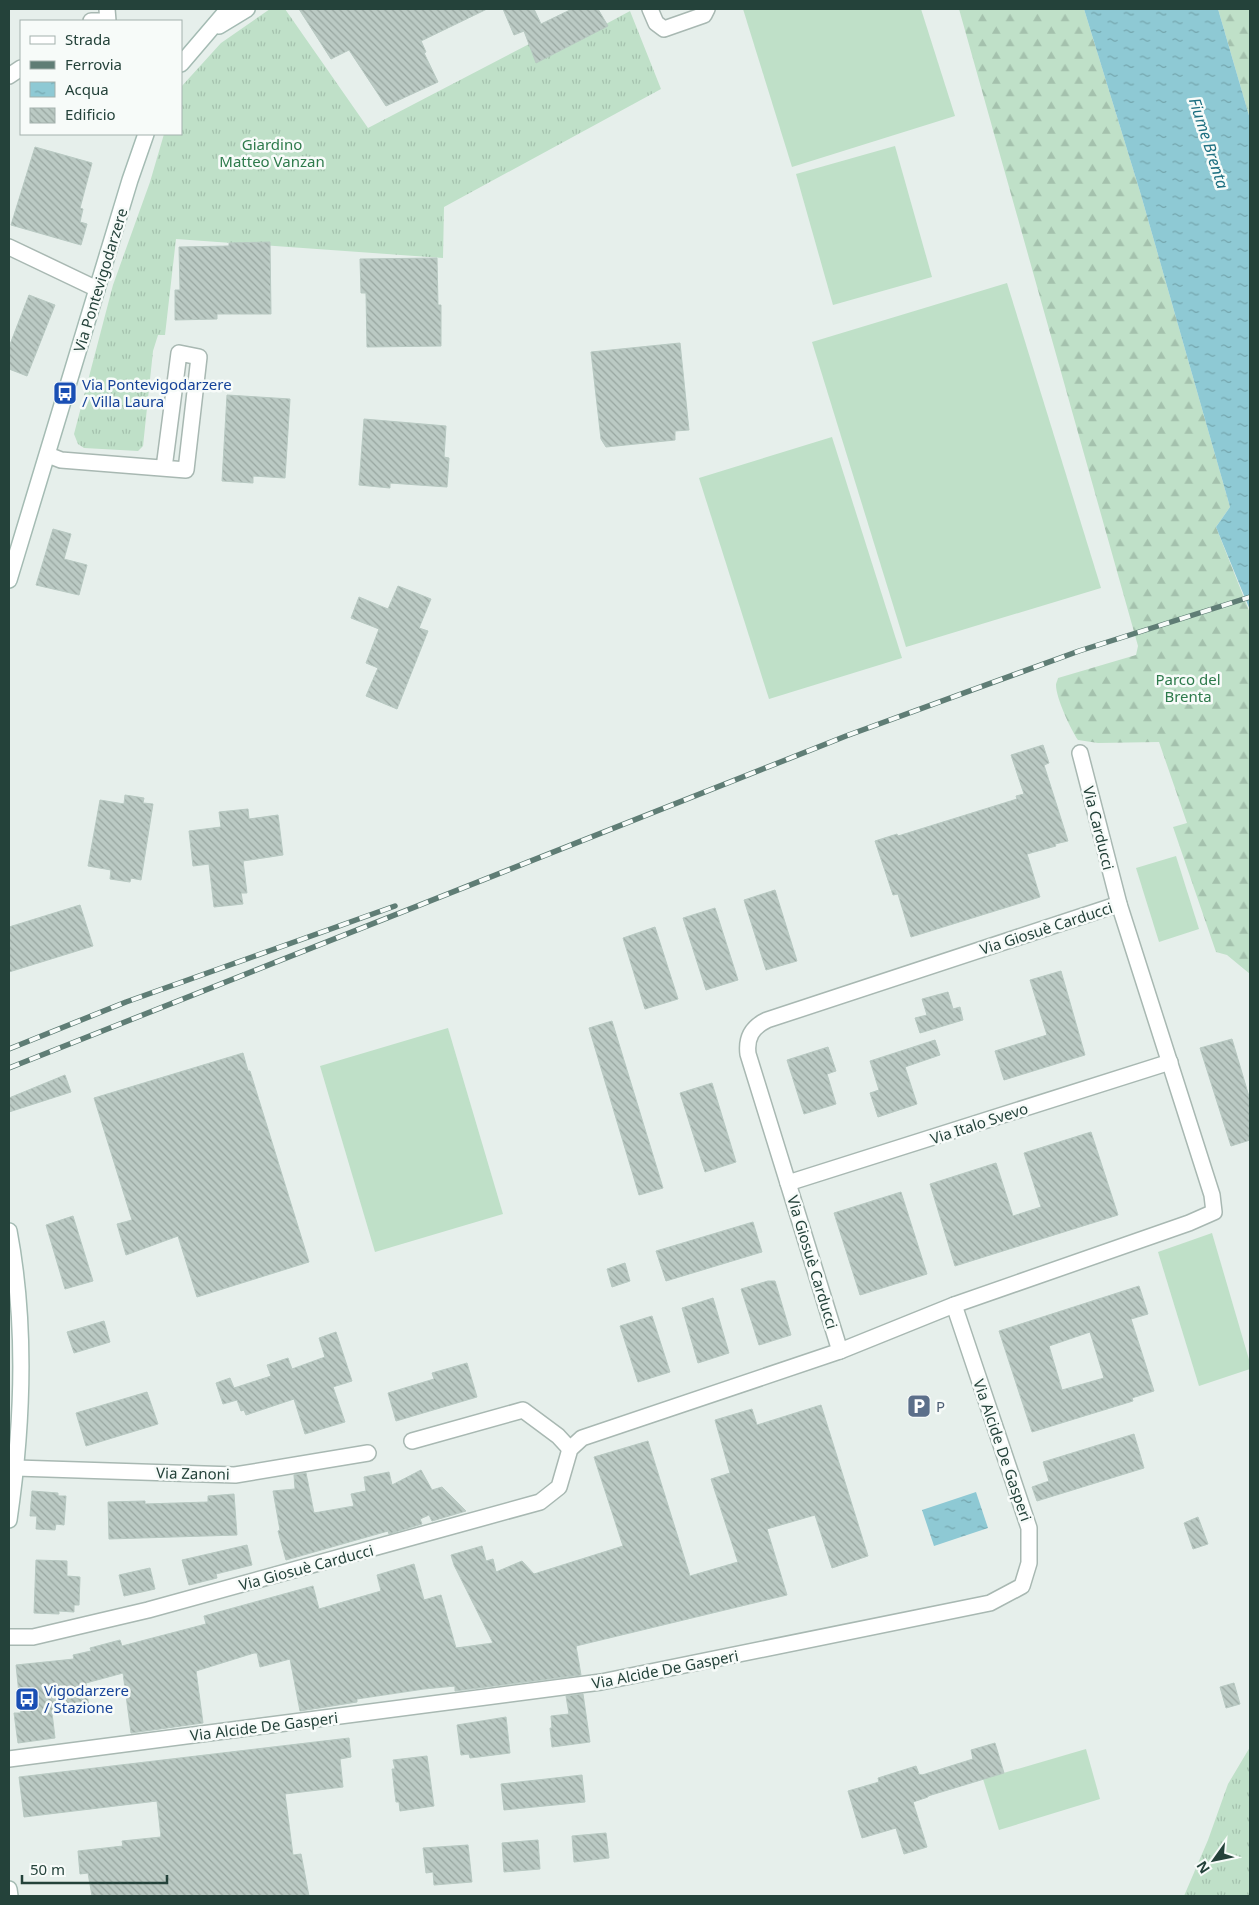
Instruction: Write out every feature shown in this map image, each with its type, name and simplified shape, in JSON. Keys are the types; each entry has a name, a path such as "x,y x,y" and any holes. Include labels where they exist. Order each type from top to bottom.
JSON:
{"street":[{"path":"182,63 228,9"},
{"path":"210,32 247,9"},
{"path":"650,9 656,23 664,29 704,14 707,9"},
{"path":"9,76 20,69"},
{"name":"Via Pontevigodarzere","path":"9,580 97,288 146,135"},
{"path":"9,247 97,288"},
{"path":"48,455 61,460 186,470 199,357 179,353 164,468"},
{"name":"Via Carducci","path":"1080,753 1119,904"},
{"name":"Via Giosuè Carducci","path":"9,1637 33,1637 148,1610 540,1502 559,1487 570,1449 582,1438 590,1434 840,1351 954,1305 1189,1223 1214,1212 1212,1195 1119,904 759,1024 749,1035 748,1054 840,1351"},
{"name":"Via Italo Svevo","path":"788,1183 1170,1062"},
{"path":"9,1231 16,1274 20,1328 21,1409 9,1520"},
{"name":"Via Alcide De Gasperi","path":"9,1759 601,1682 990,1603 1022,1586 1029,1563 1030,1528 954,1305"},
{"path":"412,1441 523,1410 558,1436 570,1449"},
{"name":"Via Zanoni","path":"16,1468 235,1475 368,1453"},
{"path":"9,1889 10,1896"}],"green space":[{"name":"Giardino Matteo Vanzan","path":"270,9 285,9 368,128 533,42 541,59 630,11 661,89 444,207 443,258 176,239 165,335 158,335 153,351 143,446 138,451 84,448 78,444 74,434 113,285 150,182 164,135 182,135 182,86 221,43"},
{"path":"743,9 921,9 955,116 792,167"},
{"name":"Parco del Brenta","path":"959,9 1084,9 1141,195 1230,507 1216,527 1250,613 1250,974 1227,955 1216,952 1173,827 1187,823 1159,742 1098,743 1078,740 1058,698 1056,685 1058,678 1136,655 1138,646"},
{"path":"1218,9 1250,9 1250,119"},
{"path":"895,146 932,277 833,305 796,174"},
{"path":"1007,283 1101,588 906,647 812,342"},
{"path":"832,437 902,658 769,699 699,478"},
{"path":"1176,856 1199,929 1159,942 1136,868"},
{"path":"448,1028 503,1214 375,1252 320,1066"},
{"path":"1212,1233 1250,1363 1250,1369 1199,1386 1158,1252"},
{"path":"1250,1747 1250,1896 1184,1896 1208,1840 1228,1784"},
{"path":"1086,1749 1100,1799 999,1830 983,1779"}],"water":[{"name":"Fiume Brenta","path":"1084,9 1218,9 1250,119 1250,610 1216,527 1230,507 1141,195"},
{"path":"976,1492 988,1528 934,1546 922,1510"}],"building":[{"path":"299,9 487,9 421,41 426,52 424,53 438,82 386,106 349,50 331,59"},
{"path":"503,9 534,9 541,24 572,9 598,9 608,26 536,63 524,31 514,35"},
{"path":"35,147 92,163 80,208 83,209 80,222 87,224 81,245 11,225"},
{"path":"270,242 271,314 217,314 217,319 175,320 175,290 180,290 179,247 229,246 229,243"},
{"path":"437,258 438,305 441,305 441,346 367,347 366,293 361,293 360,259"},
{"path":"29,295 55,305 27,376 9,369 9,347"},
{"path":"680,343 689,430 675,431 675,440 606,447 601,439 591,352"},
{"path":"227,395 290,399 285,478 253,476 253,483 222,481"},
{"path":"364,419 446,426 444,457 449,458 447,487 390,483 390,488 359,485"},
{"path":"53,529 71,534 64,559 87,565 79,595 36,585"},
{"path":"398,586 431,599 419,628 428,631 397,709 366,696 378,668 366,663 379,629 351,618 359,597 388,609"},
{"path":"1043,745 1049,763 1044,765 1068,841 1027,854 1040,897 911,937 898,894 893,895 875,841 897,834 898,836 1017,799 1016,796 1024,794 1011,755"},
{"path":"125,795 144,798 143,803 153,804 141,880 131,878 130,882 110,879 111,870 88,866 100,800 124,804"},
{"path":"248,809 249,819 278,815 283,855 243,861 247,893 241,893 243,904 214,907 209,864 193,866 189,831 221,827 219,812"},
{"path":"775,890 797,961 766,970 744,900"},
{"path":"80,905 93,946 9,972 9,927"},
{"path":"715,908 738,980 706,990 683,918"},
{"path":"655,927 678,999 645,1009 623,938"},
{"path":"1061,971 1085,1055 1004,1080 995,1051 1047,1035 1030,980"},
{"path":"948,992 953,1009 960,1007 963,1020 920,1033 915,1018 927,1015 922,999"},
{"path":"612,1021 663,1188 639,1195 589,1028"},
{"path":"1232,1039 1250,1100 1250,1140 1231,1146 1200,1048"},
{"path":"935,1040 940,1055 905,1067 917,1104 878,1117 870,1093 879,1090 870,1061"},
{"path":"828,1047 836,1071 827,1074 836,1104 804,1114 787,1060"},
{"path":"243,1053 309,1262 197,1297 178,1236 126,1255 117,1224 132,1220 94,1098"},
{"path":"65,1075 71,1092 9,1112 9,1098"},
{"path":"712,1083 736,1162 705,1172 680,1093"},
{"path":"1091,1132 1118,1215 955,1266 930,1184 996,1163 1013,1216 1041,1207 1024,1153"},
{"path":"901,1192 927,1274 860,1295 834,1213"},
{"path":"73,1216 93,1281 65,1289 46,1225"},
{"path":"753,1222 762,1252 666,1281 656,1251"},
{"path":"625,1263 630,1281 612,1287 607,1269"},
{"path":"768,1281 775,1281 791,1335 759,1345 741,1289"},
{"path":"1139,1286 1148,1314 1131,1319 1154,1391 1132,1398 1133,1401 1032,1432 999,1331","holes":["1090,1332 1104,1378 1062,1390 1049,1346"]},
{"path":"713,1298 729,1353 698,1363 682,1308"},
{"path":"652,1316 670,1372 638,1382 620,1326"},
{"path":"104,1321 110,1342 74,1353 67,1332"},
{"path":"336,1332 352,1381 333,1387 345,1422 305,1434 294,1399 246,1415 244,1410 241,1411 237,1400 223,1404 216,1383 230,1378 234,1388 271,1376 267,1365 288,1358 292,1369 325,1357 319,1338"},
{"path":"467,1363 477,1397 396,1421 388,1393 434,1379 432,1373"},
{"path":"147,1392 158,1424 86,1446 76,1413"},
{"path":"821,1405 868,1556 832,1568 815,1515 767,1529 787,1595 576,1646 581,1675 455,1691 455,1686 424,1689 357,1699 357,1702 300,1711 290,1659 260,1667 257,1653 254,1653 196,1671 203,1723 131,1733 123,1673 86,1683 89,1708 52,1713 55,1738 18,1743 14,1713 21,1713 16,1665 74,1659 73,1655 91,1651 90,1648 120,1640 122,1646 206,1624 204,1616 313,1586 319,1609 381,1591 377,1575 414,1564 424,1600 441,1595 456,1648 493,1643 454,1565 451,1555 482,1546 486,1561 493,1559 496,1572 522,1561 534,1574 623,1546 594,1457 648,1441 690,1576 738,1562 711,1479 730,1473 715,1420 752,1409 757,1425"},
{"path":"1134,1434 1144,1468 1037,1501 1032,1487 1049,1481 1043,1462"},
{"path":"421,1470 432,1490 442,1487 466,1511 432,1521 429,1515 420,1519 422,1524 389,1534 388,1531 286,1560 278,1531 280,1530 273,1491 295,1489 294,1475 306,1473 314,1513 354,1506 351,1494 366,1491 364,1477 389,1472 392,1485"},
{"path":"32,1491 58,1493 58,1496 66,1496 64,1525 56,1524 55,1530 36,1529 37,1516 30,1516"},
{"path":"234,1494 237,1535 109,1539 108,1502 145,1501 145,1504 208,1502 208,1496"},
{"path":"1198,1517 1208,1544 1193,1549 1184,1523"},
{"path":"247,1545 252,1565 216,1574 217,1578 189,1585 182,1560"},
{"path":"36,1560 67,1561 67,1576 80,1577 79,1605 74,1605 74,1612 59,1611 59,1614 34,1613"},
{"path":"150,1568 155,1589 124,1596 119,1575"},
{"path":"1234,1683 1240,1704 1226,1708 1220,1687"},
{"path":"583,1694 590,1742 552,1747 551,1716 569,1714 566,1696"},
{"path":"506,1717 510,1753 470,1758 469,1754 461,1755 457,1725"},
{"path":"349,1738 351,1757 340,1759 343,1787 285,1794 293,1855 301,1854 309,1896 92,1896 88,1873 80,1874 78,1851 123,1846 122,1841 161,1837 157,1801 24,1817 19,1777"},
{"path":"995,1743 1004,1773 913,1802 927,1847 904,1854 896,1828 862,1838 848,1791 879,1782 878,1778 916,1766 919,1774 922,1775 973,1759 971,1750"},
{"path":"427,1756 434,1806 400,1811 399,1802 396,1802 392,1769 395,1769 393,1760"},
{"path":"582,1775 585,1802 504,1810 501,1784"},
{"path":"606,1833 609,1858 574,1862 572,1836"},
{"path":"538,1840 540,1869 504,1872 502,1843"},
{"path":"468,1845 472,1882 434,1885 433,1872 426,1873 423,1848"}],"railway":[{"path":"9,1068 846,736 1079,651 1250,597"},
{"path":"9,1049 126,1002 395,906"}],"place":[{"name":"Via Pontevigodarzere / Villa Laura","path":"65,393"},
{"name":"P","path":"919,1406"},
{"name":"Vigodarzere / Stazione","path":"27,1699"}]}
